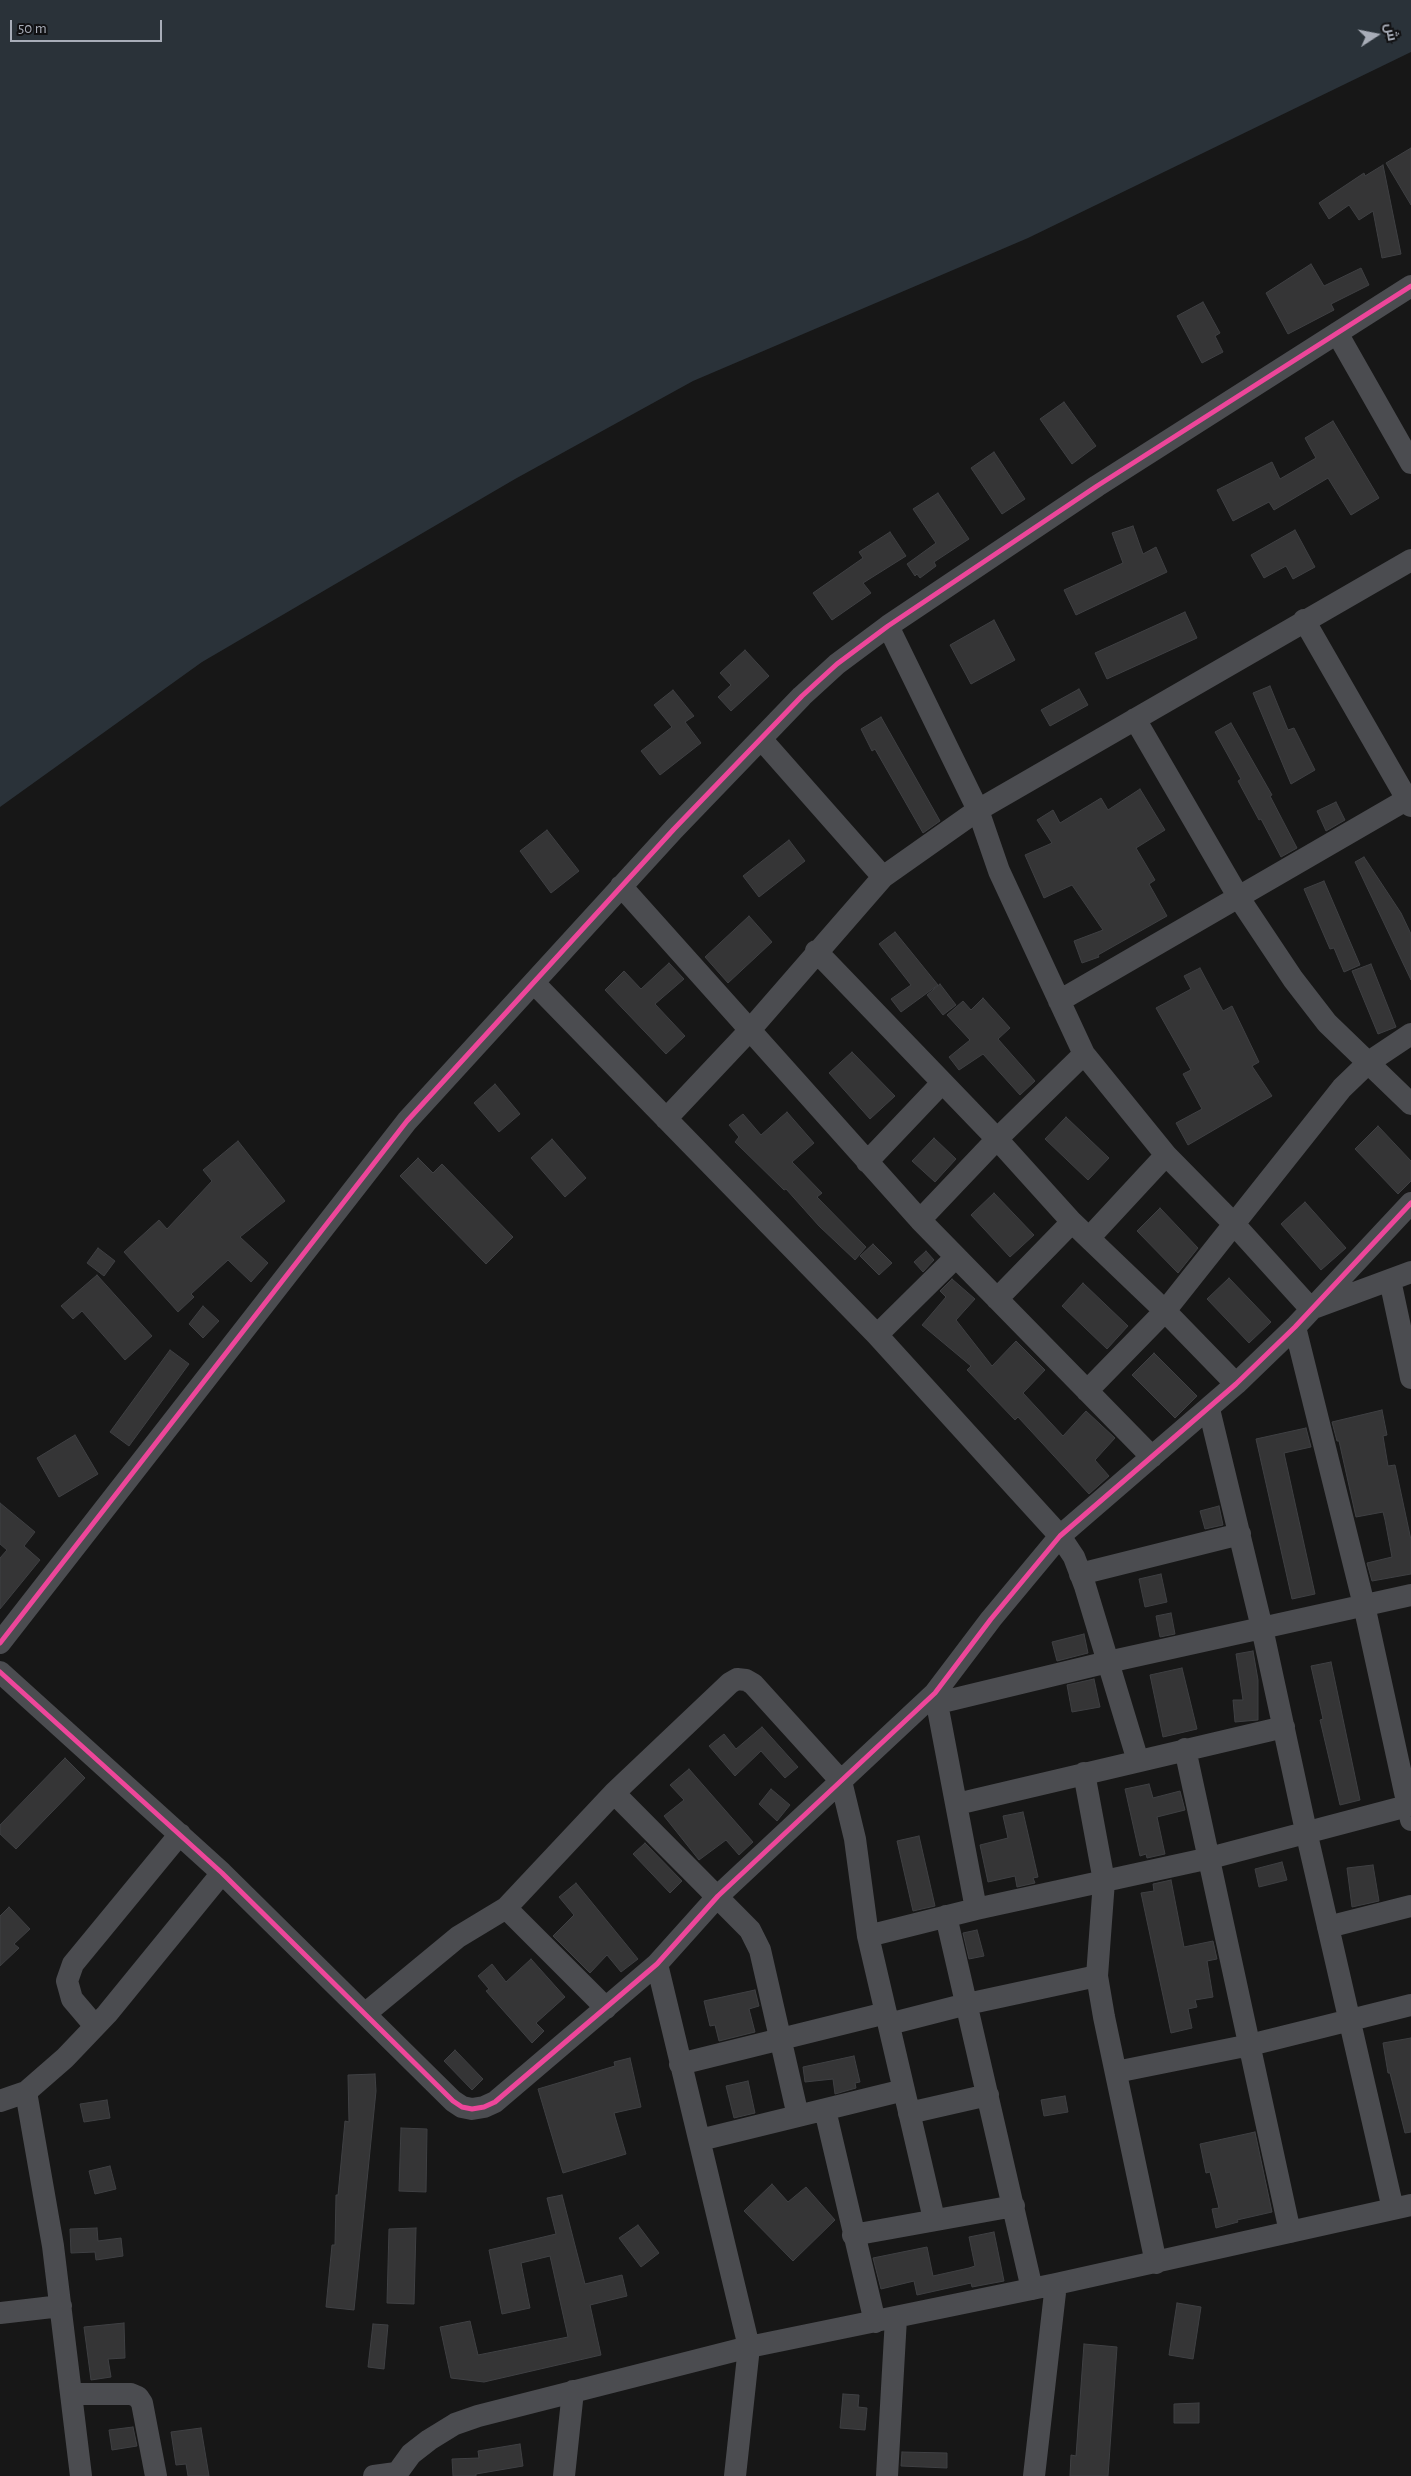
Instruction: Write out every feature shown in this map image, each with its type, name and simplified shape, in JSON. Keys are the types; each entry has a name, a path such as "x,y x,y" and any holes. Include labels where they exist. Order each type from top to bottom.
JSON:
{"street":[{"path":"0,1643 407,1120 621,886 837,664 888,626 1097,486 1411,286"},
{"path":"1336,333 1411,462"},
{"path":"666,1119 749,1031 816,951 883,877 978,810 1304,620 1411,560"},
{"path":"1059,1001 1410,801 1304,620"},
{"path":"888,626 978,810 999,871 1084,1054 1166,1155 1233,1223 1311,1310"},
{"path":"1135,719 1239,898 1293,979 1327,1023 1411,1104"},
{"path":"762,740 883,877"},
{"path":"621,886 920,1220 1152,1457"},
{"path":"816,951 997,1139 1072,1222 1165,1311 1236,1384"},
{"path":"534,983 877,1335 1060,1536 1074,1557 1080,1574 1138,1761"},
{"path":"1087,1391 1165,1311 1342,1088 1369,1062 1411,1034"},
{"path":"920,1220 997,1139 1084,1054"},
{"path":"867,1162 942,1083"},
{"path":"1089,1238 1166,1155"},
{"path":"0,1672 222,1872 453,2101 462,2107 472,2109 495,2102 657,1964 718,1896 841,1781 936,1698 991,1619 1060,1536 1236,1384 1295,1327 1411,1203"},
{"path":"997,1299 1072,1222"},
{"path":"877,1335 956,1257"},
{"path":"1311,1310 1411,1272"},
{"path":"1390,1280 1411,1378"},
{"path":"868,1936 976,1909 1210,1858 1306,1831 1410,1810 1364,1605 1295,1327"},
{"path":"374,2476 396,2474 411,2454 455,2424 572,2391 749,2347 1156,2263 1402,2207 1349,2019 1262,1628 1209,1409"},
{"path":"1080,1574 1240,1534"},
{"path":"936,1698 1411,1595"},
{"path":"366,2013 452,1942 506,1908 614,1793 730,1683 737,1680 746,1680 753,1684 841,1781 855,1839 868,1936 934,2219"},
{"path":"936,1698 976,1909"},
{"path":"957,1804 1284,1727"},
{"path":"1185,1749 1290,2232"},
{"path":"1084,1773 1104,1881 1097,1976 1156,2263"},
{"path":"614,1793 750,1930 760,1950 798,2116"},
{"path":"95,2026 72,1999 66,1981 73,1964 180,1834"},
{"path":"0,2101 26,2092 65,2058 95,2026 222,1872"},
{"path":"1328,1927 1411,1906"},
{"path":"506,1908 606,2008"},
{"path":"946,1916 1032,2289"},
{"path":"657,1964 749,2347 735,2476"},
{"path":"680,2064 781,2039 967,2004 1097,1976"},
{"path":"1116,2072 1250,2045 1411,2005"},
{"path":"700,2140 904,2090"},
{"path":"26,2092 40,2163 61,2306 81,2476"},
{"path":"909,2112 988,2095"},
{"path":"825,2110 853,2235 886,2320 888,2476"},
{"path":"853,2235 1014,2206"},
{"path":"1034,2476 1056,2284"},
{"path":"0,2313 61,2306"},
{"path":"564,2476 572,2391"},
{"path":"72,2394 131,2394 138,2397 142,2403 156,2476"}],"shaded area":[{"path":"0,0 1411,0 1411,52 1028,238 693,381 515,479 202,662 0,807"}],"building":[{"path":"1411,148 1411,205 1386,163"},
{"path":"1383,165 1401,254 1382,258 1373,211 1359,220 1349,205 1329,219 1319,203 1364,173 1365,176"},
{"path":"1311,264 1324,286 1361,268 1369,285 1331,304 1334,310 1288,334 1266,293"},
{"path":"1203,302 1220,333 1215,336 1223,352 1202,363 1177,316"},
{"path":"1064,402 1096,446 1072,464 1040,419"},
{"path":"1333,421 1379,498 1351,515 1328,478 1274,510 1269,502 1233,521 1217,490 1272,462 1280,479 1316,458 1305,438"},
{"path":"994,452 1025,499 1002,514 971,468"},
{"path":"938,493 969,539 934,562 936,566 920,578 917,574 915,576 907,564 936,543 913,509"},
{"path":"1133,526 1143,554 1156,547 1167,572 1076,615 1064,590 1123,563 1112,533"},
{"path":"1295,530 1315,567 1293,579 1286,566 1264,578 1251,555"},
{"path":"890,532 906,556 863,583 871,593 832,620 813,593 863,558 859,552"},
{"path":"1185,612 1197,638 1107,679 1095,653"},
{"path":"994,620 1015,660 971,684 950,645"},
{"path":"745,650 769,676 731,711 718,697 731,685 720,673"},
{"path":"1270,686 1288,730 1294,728 1315,770 1291,784 1253,693"},
{"path":"1079,689 1088,705 1050,726 1041,710"},
{"path":"673,690 694,716 685,722 701,743 660,775 641,751 672,727 654,705"},
{"path":"881,717 940,821 923,833 875,749 872,751 861,729"},
{"path":"1231,723 1272,795 1270,796 1297,848 1281,857 1238,781 1241,779 1215,732"},
{"path":"1140,789 1165,830 1136,848 1155,880 1149,884 1167,916 1098,955 1099,957 1082,963 1074,941 1103,930 1072,885 1044,898 1025,855 1052,843 1037,820 1053,810 1060,823 1101,798 1108,810"},
{"path":"1336,802 1345,820 1326,831 1317,811"},
{"path":"547,830 579,871 551,893 520,851"},
{"path":"789,840 805,861 759,897 743,876"},
{"path":"1364,857 1401,913 1411,934 1411,980 1355,862"},
{"path":"1324,881 1360,965 1344,972 1334,948 1330,949 1304,889"},
{"path":"749,916 772,942 728,983 705,957"},
{"path":"895,932 938,985 901,1012 891,999 911,985 879,944"},
{"path":"669,963 684,979 655,1004 685,1036 666,1054 605,990 624,971 641,989"},
{"path":"1371,964 1396,1027 1378,1034 1352,971"},
{"path":"1200,968 1223,1011 1232,1006 1259,1062 1252,1066 1272,1096 1188,1145 1176,1123 1202,1109 1183,1074 1191,1070 1156,1008 1191,989 1184,976"},
{"path":"940,984 956,1005 943,1015 927,995"},
{"path":"983,998 1010,1028 998,1039 1035,1081 1020,1095 983,1054 959,1070 949,1057 970,1040 947,1015 963,1001 971,1010"},
{"path":"852,1052 895,1096 870,1119 829,1073"},
{"path":"495,1084 520,1114 499,1132 474,1103"},
{"path":"787,1112 814,1143 792,1162 822,1193 817,1197 866,1247 855,1260 819,1226 786,1189 784,1190 735,1142 739,1137 729,1125 743,1114 761,1135"},
{"path":"1066,1117 1109,1158 1088,1180 1045,1139"},
{"path":"1378,1126 1411,1161 1411,1181 1398,1194 1355,1149"},
{"path":"934,1138 956,1159 935,1182 912,1161"},
{"path":"552,1139 586,1178 565,1197 531,1158"},
{"path":"238,1141 285,1201 240,1237 268,1263 251,1282 228,1260 191,1294 194,1297 178,1312 124,1252 159,1220 167,1229 212,1181 203,1170"},
{"path":"418,1158 433,1173 442,1164 513,1237 486,1264 400,1176"},
{"path":"994,1193 1034,1235 1010,1257 971,1215"},
{"path":"1305,1202 1346,1248 1321,1270 1281,1224"},
{"path":"1160,1208 1198,1248 1178,1273 1137,1231"},
{"path":"873,1244 892,1263 879,1275 860,1256"},
{"path":"98,1248 115,1261 104,1276 87,1263"},
{"path":"926,1251 934,1260 923,1272 914,1262"},
{"path":"97,1275 152,1336 125,1360 82,1311 73,1319 61,1306"},
{"path":"1229,1278 1271,1322 1249,1343 1207,1299"},
{"path":"952,1279 975,1299 956,1320 992,1366 1016,1341 1045,1370 1023,1393 1063,1436 1086,1411 1115,1438 1095,1460 1109,1476 1089,1494 1018,1417 1015,1420 967,1370 971,1366 922,1325 946,1297 940,1291"},
{"path":"1083,1283 1128,1326 1107,1349 1062,1306"},
{"path":"203,1306 219,1321 203,1338 189,1324"},
{"path":"170,1350 189,1364 129,1446 110,1432"},
{"path":"1154,1353 1197,1396 1175,1418 1132,1375"},
{"path":"1382,1410 1387,1435 1383,1436 1388,1466 1395,1465 1411,1540 1411,1574 1372,1581 1367,1563 1392,1557 1383,1512 1356,1517 1339,1441 1337,1441 1332,1422"},
{"path":"1306,1428 1311,1447 1284,1453 1315,1594 1292,1599 1256,1439"},
{"path":"75,1435 98,1474 59,1497 37,1458"},
{"path":"0,1503 35,1532 24,1546 40,1560 0,1609 0,1558 7,1550 0,1544"},
{"path":"1219,1506 1223,1525 1205,1529 1200,1511"},
{"path":"1161,1574 1167,1602 1145,1607 1139,1579"},
{"path":"1171,1613 1175,1634 1160,1637 1156,1616"},
{"path":"1084,1634 1088,1653 1057,1661 1052,1642"},
{"path":"1253,1651 1258,1680 1258,1720 1235,1722 1233,1700 1243,1700 1236,1654"},
{"path":"1331,1662 1360,1800 1340,1805 1320,1720 1323,1719 1311,1666"},
{"path":"1182,1668 1197,1729 1163,1737 1150,1675"},
{"path":"1094,1679 1100,1707 1072,1712 1067,1685"},
{"path":"762,1727 798,1767 785,1778 761,1751 735,1776 709,1746 724,1734 736,1749"},
{"path":"65,1758 85,1778 16,1849 0,1834 0,1825"},
{"path":"689,1769 753,1842 739,1855 726,1840 699,1860 664,1816 684,1800 670,1785"},
{"path":"1149,1784 1153,1798 1180,1791 1185,1810 1157,1817 1165,1854 1147,1858 1146,1854 1140,1856 1125,1789"},
{"path":"771,1789 790,1805 777,1821 759,1804"},
{"path":"1023,1812 1038,1877 1033,1878 1035,1883 1017,1887 1015,1876 988,1882 980,1845 1008,1838 1003,1816"},
{"path":"919,1836 935,1906 913,1911 897,1841"},
{"path":"645,1843 682,1881 670,1893 633,1854"},
{"path":"1282,1862 1287,1880 1259,1887 1255,1869"},
{"path":"1373,1865 1379,1901 1352,1907 1347,1868"},
{"path":"1171,1880 1184,1947 1213,1941 1217,1959 1207,1961 1213,1997 1195,2000 1197,2007 1188,2009 1192,2028 1171,2033 1141,1893 1154,1891 1153,1884"},
{"path":"576,1883 638,1959 621,1972 607,1955 590,1973 553,1936 574,1915 559,1897"},
{"path":"9,1907 30,1929 14,1944 19,1948 0,1966 0,1916"},
{"path":"977,1930 984,1956 969,1959 963,1933"},
{"path":"531,1959 565,1997 536,2023 544,2031 532,2043 486,1991 489,1989 478,1976 492,1964 506,1982"},
{"path":"755,1990 759,2006 749,2009 755,2032 719,2041 715,2025 710,2026 704,2001"},
{"path":"1411,2038 1411,2132 1405,2133 1390,2073 1388,2073 1383,2043"},
{"path":"455,2050 483,2079 472,2090 444,2061"},
{"path":"854,2056 860,2082 855,2083 856,2088 835,2094 833,2079 805,2082 803,2067"},
{"path":"630,2058 641,2107 614,2113 626,2154 563,2173 538,2089 615,2066 614,2062"},
{"path":"375,2074 376,2091 354,2310 326,2307 332,2245 335,2245 336,2195 338,2195 345,2121 349,2122 348,2075"},
{"path":"748,2081 755,2113 734,2118 726,2086"},
{"path":"1065,2096 1068,2112 1044,2116 1041,2100"},
{"path":"107,2100 110,2118 84,2122 80,2104"},
{"path":"401,2128 427,2129 426,2192 399,2191"},
{"path":"1255,2132 1272,2212 1237,2220 1238,2222 1216,2228 1212,2209 1219,2208 1210,2172 1206,2173 1200,2144"},
{"path":"110,2166 116,2189 95,2194 89,2171"},
{"path":"772,2184 788,2202 806,2187 835,2220 793,2261 744,2211"},
{"path":"562,2195 585,2284 622,2275 627,2296 590,2305 601,2355 484,2382 451,2378 440,2327 470,2321 478,2355 568,2337 550,2256 521,2263 530,2308 502,2314 489,2250 556,2234 547,2198"},
{"path":"638,2225 659,2253 641,2267 619,2238"},
{"path":"97,2228 98,2241 121,2238 123,2256 96,2260 95,2252 71,2253 70,2229"},
{"path":"416,2228 414,2304 387,2303 389,2229"},
{"path":"994,2232 1004,2281 972,2287 971,2283 917,2295 914,2281 881,2289 873,2258 927,2247 933,2276 975,2266 969,2237"},
{"path":"1177,2303 1201,2307 1193,2359 1169,2355"},
{"path":"124,2323 125,2358 108,2359 111,2377 91,2380 84,2327"},
{"path":"373,2324 388,2325 384,2369 368,2367"},
{"path":"1084,2344 1117,2347 1108,2476 1070,2476 1071,2455 1076,2456"},
{"path":"843,2394 859,2395 858,2407 867,2408 865,2430 840,2428"},
{"path":"1199,2403 1199,2423 1174,2423 1174,2404"},
{"path":"133,2427 137,2446 112,2450 109,2430"},
{"path":"201,2428 209,2476 188,2476 186,2464 176,2465 171,2432"},
{"path":"520,2444 523,2466 476,2474 476,2476 453,2476 452,2459 479,2458 478,2451"},
{"path":"902,2452 947,2453 947,2468 901,2466"}],"cycle path":[{"path":"0,1643 407,1121 674,829 802,696 837,664 888,626 1097,486 1411,286"},
{"path":"0,1672 222,1873 453,2101 462,2107 472,2109 484,2107 495,2102 657,1964 718,1896 935,1693 991,1619 1060,1536 1236,1384 1295,1327 1411,1203"}]}
